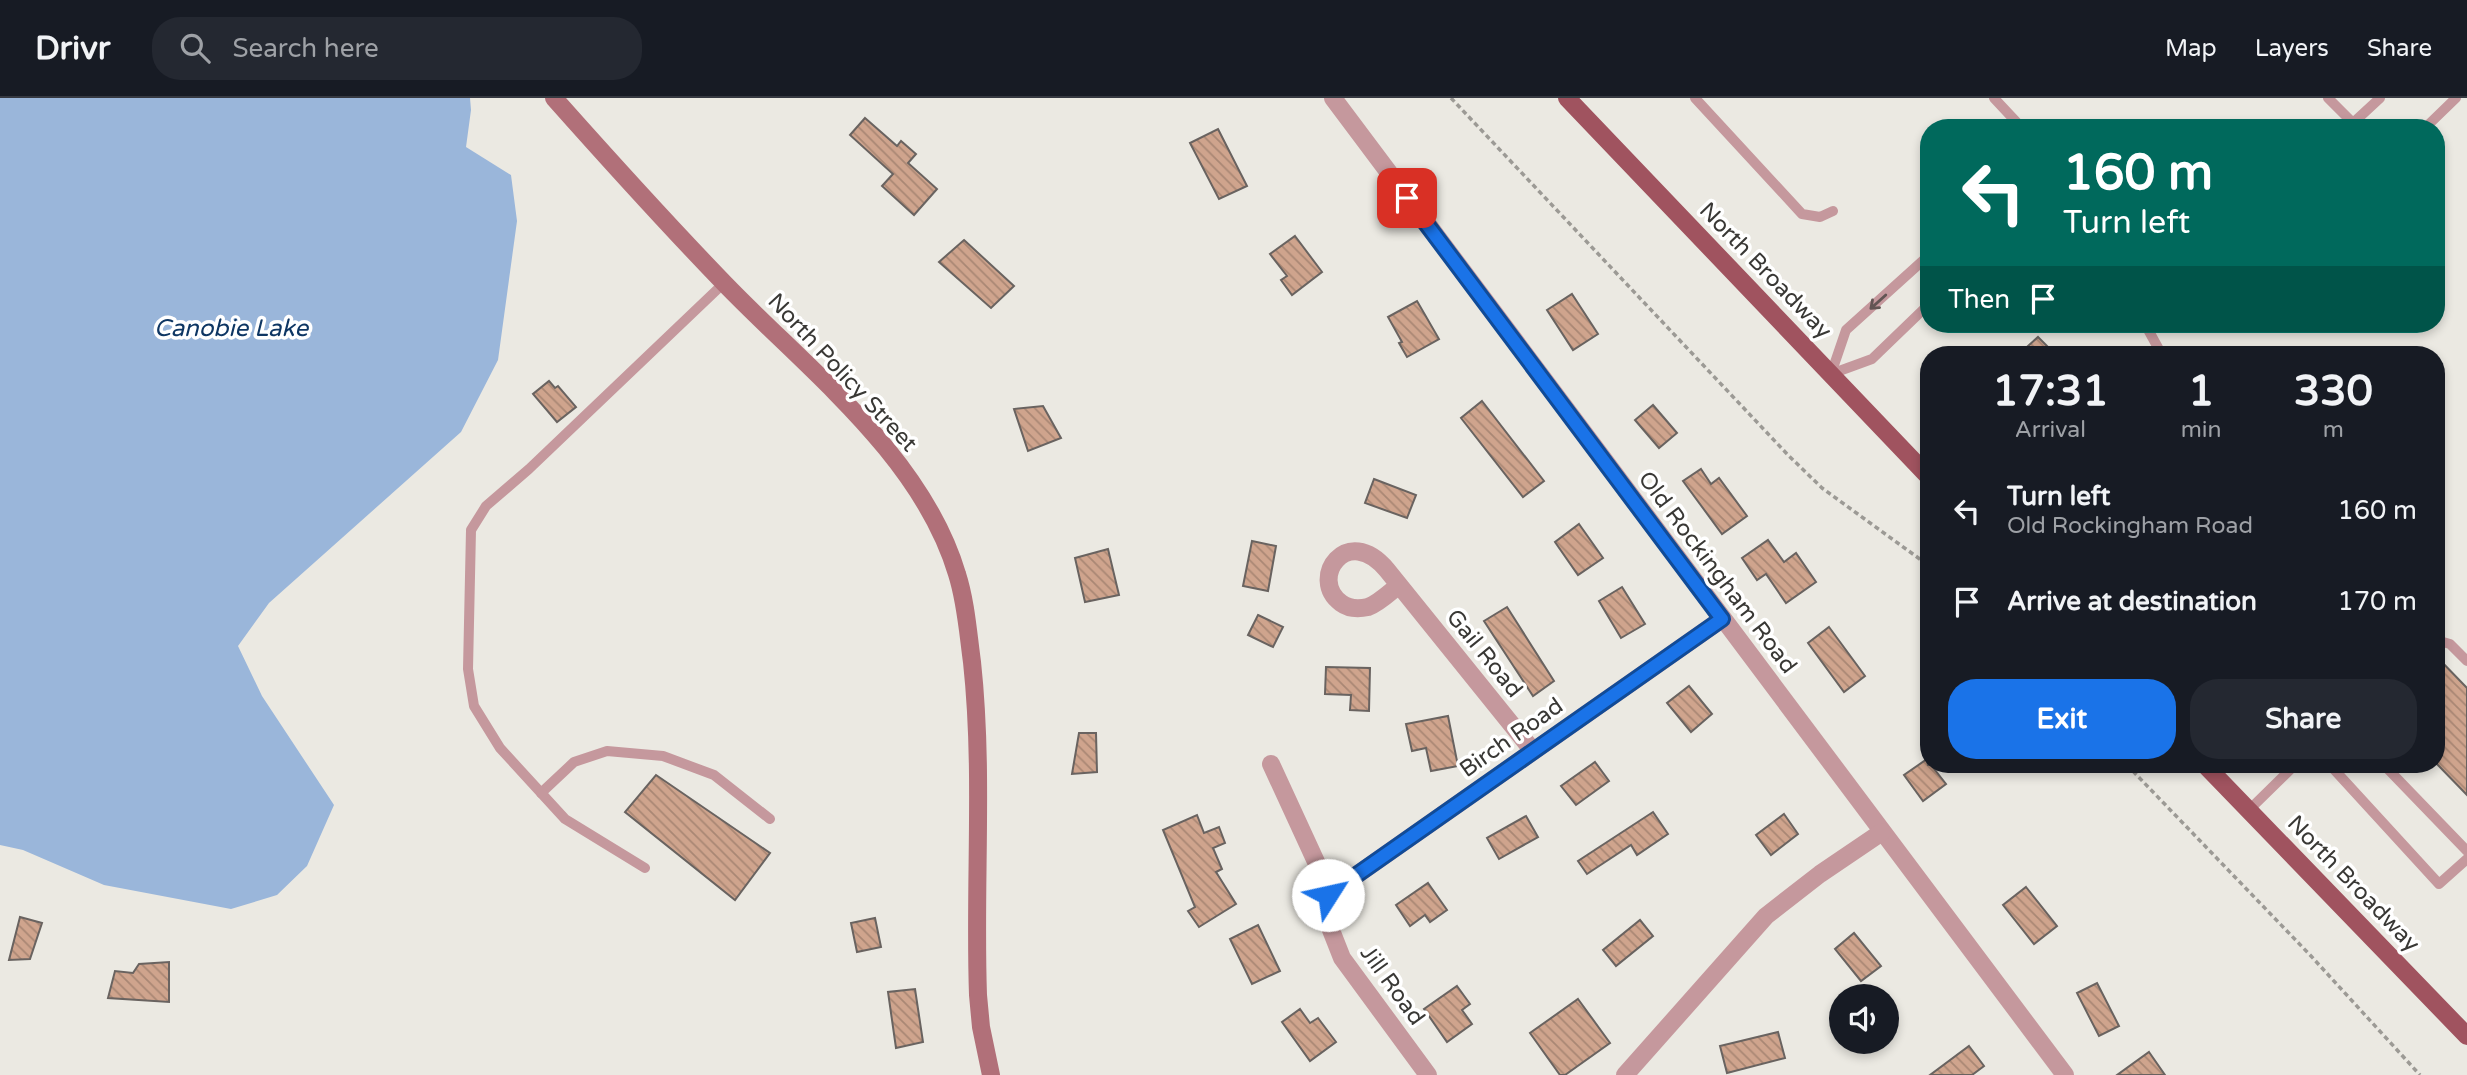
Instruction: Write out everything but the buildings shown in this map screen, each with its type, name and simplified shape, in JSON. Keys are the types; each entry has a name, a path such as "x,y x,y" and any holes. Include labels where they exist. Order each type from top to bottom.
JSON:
{"main road":[{"name":"North Broadway","path":"1567,98 1920,468"},
{"name":"North Broadway","path":"2213,773 2467,1036"}],"street":[{"name":"North Policy Street","path":"554,98 724,283 889,451 931,512 954,565 970,645 977,723 978,995 981,1027 991,1075"},
{"name":"Old Rockingham Road","path":"1333,98 1882,832 2056,1071"},
{"name":"Gail Road","path":"1399,585 1533,751"},
{"name":"Birch Road","path":"1328,895 1722,619"},
{"name":"Jill Road","path":"1271,764 1323,877 1328,895 1329,925 1342,957 1428,1075"},
{"path":"1625,1075 1766,916 1820,874 1882,832"}],"lane":[{"path":"1695,98 1802,214 1820,217 1833,211"},
{"path":"1994,98 2014,119"},
{"path":"2328,98 2349,119"},
{"path":"2362,119 2380,98"},
{"path":"2434,119 2456,98"},
{"path":"2006,110 2006,119"},
{"path":"1831,374 1846,330 1920,263"},
{"path":"645,868 565,819 500,748 474,706 468,669 471,530 486,506 558,442 724,283"},
{"path":"1831,374 1872,359 1920,313"},
{"path":"2445,643 2450,644 2467,661"},
{"path":"541,793 574,762 607,751 663,756 714,775 770,819"},
{"path":"2249,810 2287,773"},
{"path":"2337,773 2439,884 2467,859"},
{"path":"2392,773 2467,851"}],"path":[{"path":"1451,98 1788,455 1822,488 1920,559"},
{"path":"2135,773 2311,956 2420,1075"}],"water":[{"name":"Canobie Lake","path":"0,98 470,98 466,147 511,175 517,221 498,360 461,432 269,603 238,646 262,696 334,805 307,866 277,895 231,909 104,885 23,850 0,845"}],"route":[{"path":"1328,895 1722,619 1407,198"}]}
